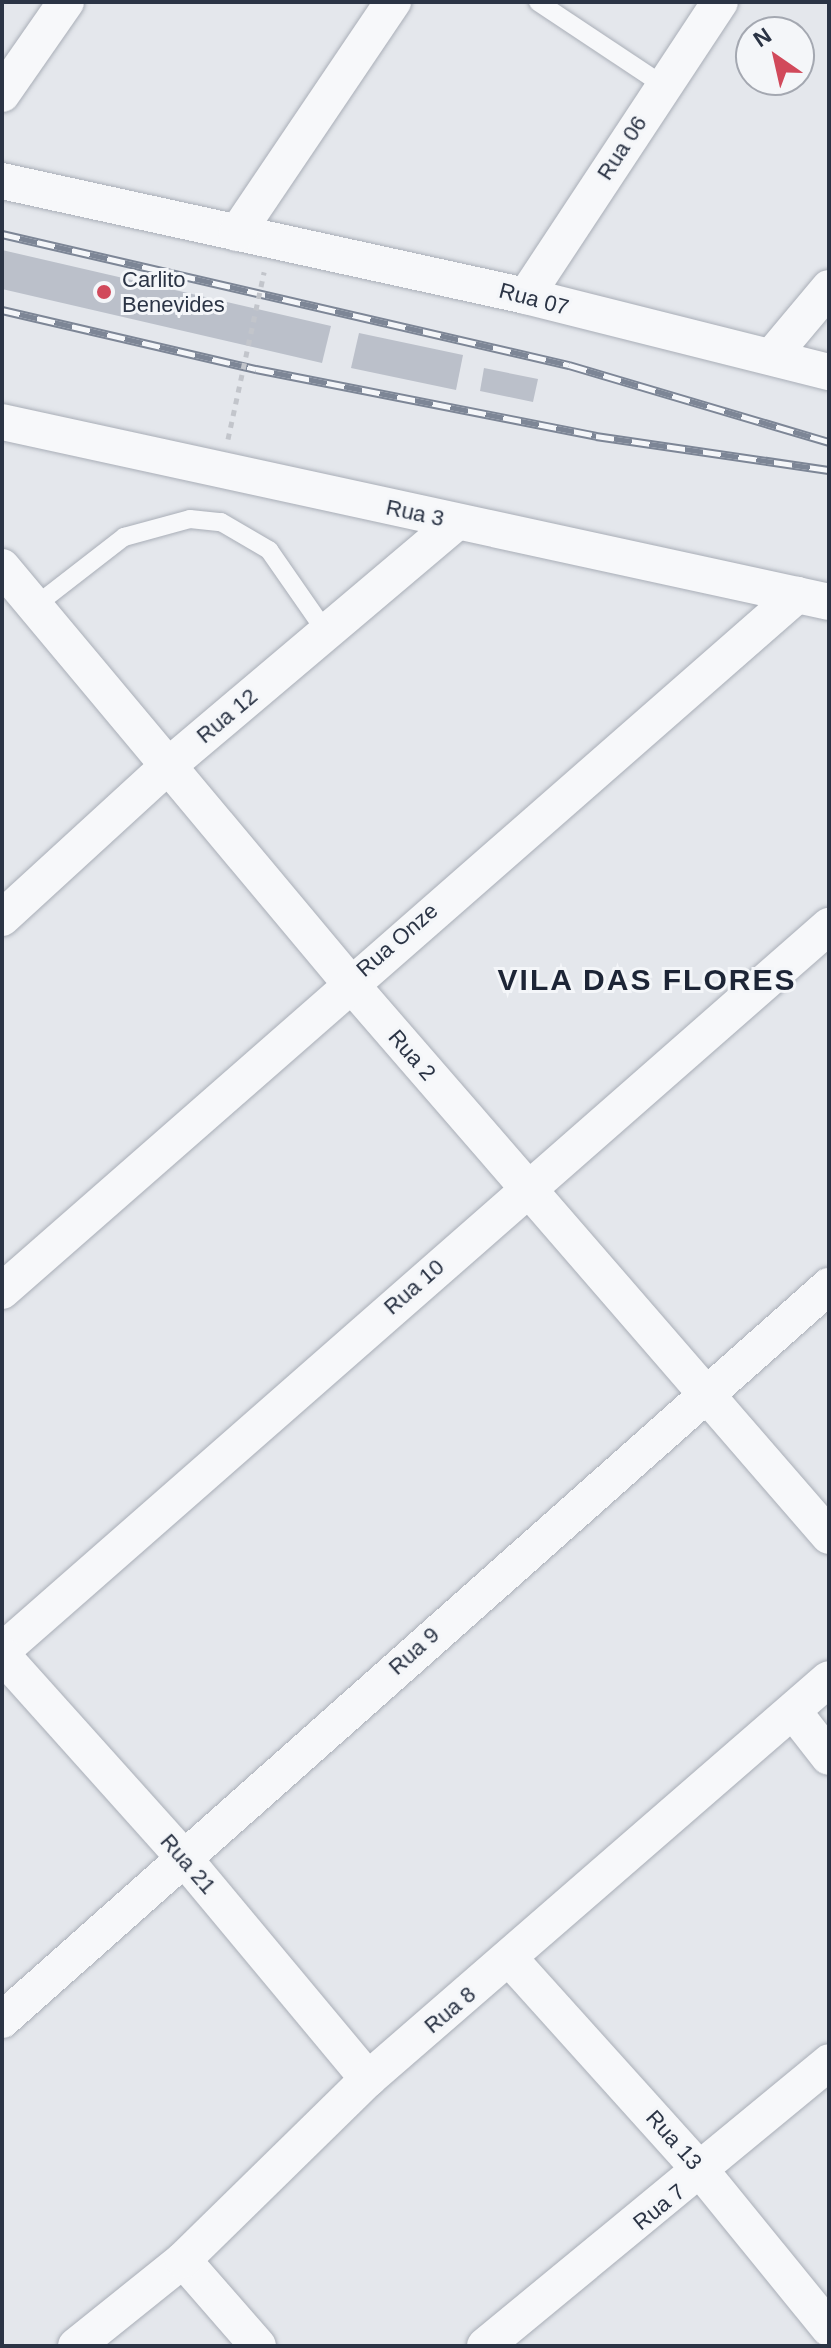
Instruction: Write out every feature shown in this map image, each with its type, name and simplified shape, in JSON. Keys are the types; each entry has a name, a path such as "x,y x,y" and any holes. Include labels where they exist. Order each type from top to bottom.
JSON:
{"street":[{"path":"2,94 66,2"},
{"path":"237,233 393,2"},
{"name":"Rua 06","path":"526,296 720,2"},
{"name":"Rua 07","path":"2,181 526,296 711,347 772,356 829,372"},
{"path":"772,356 829,288"},
{"name":"Rua 3","path":"2,422 813,599"},
{"name":"Rua 12","path":"2,918 168,766 457,522"},
{"name":"Rua 2","path":"2,567 349,982 829,1536"},
{"name":"Rua Onze","path":"2,1291 349,982 813,599"},
{"name":"Rua 10","path":"2,1653 526,1188 829,926"},
{"name":"Rua 9","path":"2,2020 703,1393 829,1286"},
{"name":"Rua 21","path":"2,1653 183,1857 368,2079"},
{"name":"Rua 8","path":"76,2346 183,2260 368,2079 510,1959 829,1679"},
{"path":"793,1711 829,1757"},
{"name":"Rua 13","path":"510,1959 702,2172 829,2328"},
{"name":"Rua 7","path":"485,2346 702,2172 829,2062"},
{"path":"183,2260 258,2346"}],"lane":[{"path":"538,2 663,85"},
{"path":"35,606 124,537 190,519 221,522 269,550 326,632"}],"path":[{"path":"228,439 264,272"}],"building":[{"name":"Carlito Benevides","path":"2,250 331,326 322,363 2,289"},
{"path":"359,333 463,355 456,390 351,368"},
{"path":"484,368 538,379 533,402 480,391"}],"railway":[{"path":"2,234 569,365 829,442"},
{"path":"2,310 256,369 596,436 829,470"}],"place":[{"name":"Carlito Benevides","path":"104,292"}],"district":[{"name":"VILA DAS FLORES","path":"647,980"}]}
